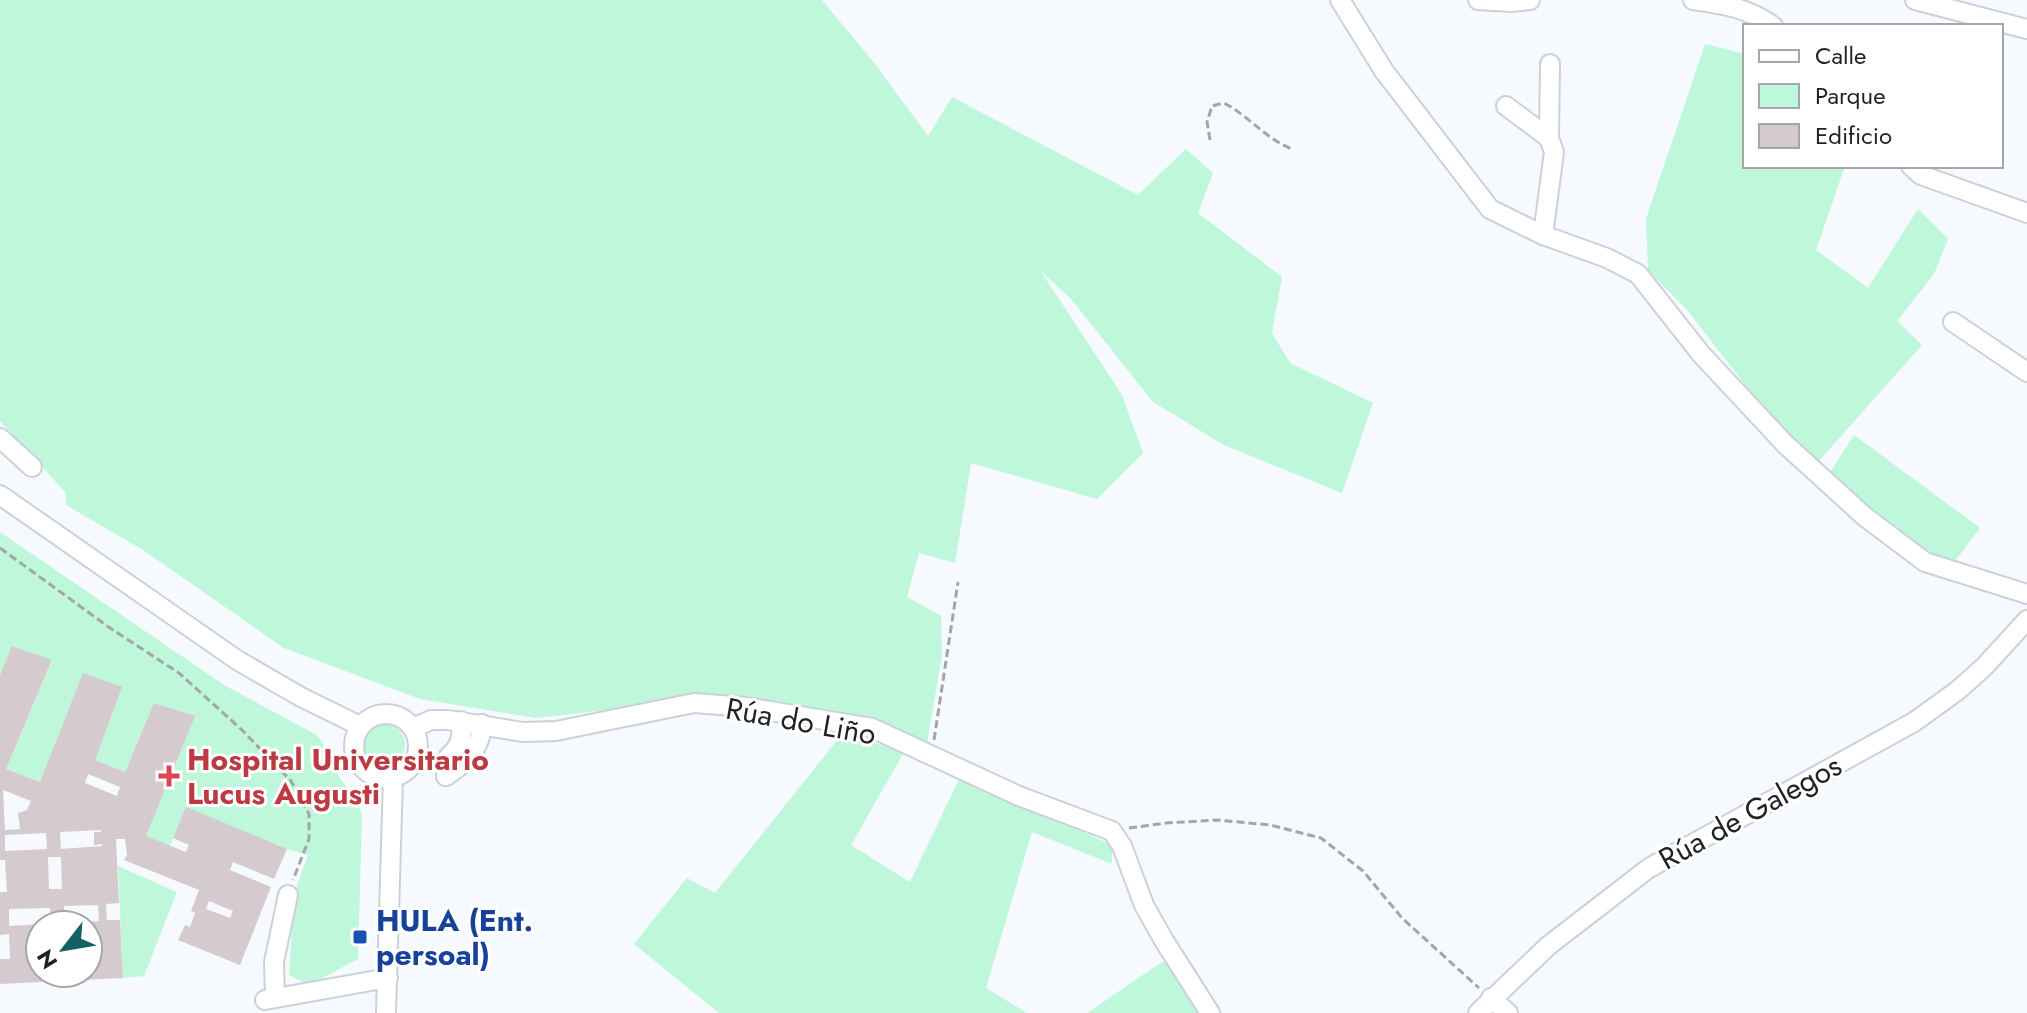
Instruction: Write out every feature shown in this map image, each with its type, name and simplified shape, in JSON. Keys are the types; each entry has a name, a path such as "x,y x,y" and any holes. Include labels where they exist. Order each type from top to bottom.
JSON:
{"street":[{"path":"1340,0 1384,71 1490,209 1543,235 1607,258 1638,274 1701,354 1786,445 1864,516 1925,562 2027,594"},
{"path":"1478,0 1530,0"},
{"path":"1693,0 1734,6 1770,24"},
{"path":"1915,0 2027,29"},
{"path":"1543,235 1554,152 1549,138 1550,64"},
{"path":"1506,106 1549,138"},
{"path":"1913,168 1921,175 2027,213"},
{"path":"1953,322 2027,372"},
{"path":"0,438 32,467"},
{"path":"0,495 237,660 360,726"},
{"name":"Rúa de Galegos","path":"1478,1013 1548,946 1649,868 1925,714 1984,667 2027,620"},
{"name":"Rúa do Liño","path":"413,728 431,720 461,721 523,732 556,731 694,703 746,707 872,728 1019,796 1112,831"},
{"path":"391,714 407,721 413,728 417,738 416,758 402,774 393,778 373,776 358,763 353,744 360,726 374,715 391,714"},
{"path":"461,721 462,738 449,756 446,776 474,752 481,739 482,724"},
{"path":"386,1013 393,778"},
{"path":"1112,831 1122,846 1150,916 1210,1013"},
{"path":"288,895 270,999 388,978"},
{"path":"1491,998 1508,1013"}],"path":[{"path":"1210,140 1207,122 1212,106 1224,103 1256,124 1275,143 1292,149"},
{"path":"0,548 110,628 179,673 242,730 291,781 309,814 309,839 288,895"},
{"path":"927,754 934,738 958,582"},
{"path":"1112,831 1217,820 1270,825 1321,838 1363,871 1402,918 1491,998"},
{"path":"411,961 433,959"}],"green space":[{"path":"0,0 822,0 875,64 928,136 952,97 1138,195 1186,149 1213,173 1198,213 1282,277 1272,333 1290,363 1373,403 1342,493 1224,445 1153,402 1071,299 1040,270 1122,395 1143,453 1097,499 971,463 955,563 919,553 907,597 941,616 942,656 927,743 879,722 688,701 536,718 420,699 284,648 143,550 66,505 66,493 0,421"},
{"path":"1705,44 1743,54 1743,168 1844,168 1816,250 1868,288 1918,209 1948,239 1934,274 1897,321 1922,345 1818,462 1774,422 1687,310 1648,270 1646,219"},
{"path":"1854,435 1980,528 1952,565 1934,556 1827,477"},
{"path":"0,532 224,685 315,734 326,748 362,815 358,959 309,985 289,975 294,894 308,855 186,808 170,846 146,836 194,716 154,703 125,772 95,760 84,673 40,782 6,769 52,661 13,646 0,675"},
{"path":"384,724 399,730 405,745 399,760 384,766 369,760 363,745 369,730"},
{"path":"843,733 904,752 851,845 910,882 960,777 1112,845 1112,864 1032,832 986,988 1027,1013 719,1013 634,944 687,878 715,893"},
{"path":"118,866 177,892 144,976 123,978"},
{"path":"1165,960 1202,1013 1087,1013"}],"building":[{"path":"12,646 52,660 6,769 40,782 83,673 122,687 95,760 125,772 154,703 195,716 146,836 186,852 189,845 173,838 186,807 287,849 274,879 233,862 230,870 271,887 240,965 178,940 185,925 190,927 195,913 191,911 199,890 124,860 127,855 125,839 116,839 119,903 106,904 107,920 120,920 123,978 104,979 104,909 98,909 98,905 64,906 64,909 9,909 9,926 24,925 24,983 0,984 0,959 10,959 9,934 0,935 0,892 7,892 5,860 0,860 0,675","holes":["88,774 120,787 117,796 85,783","3,790 31,801 27,810 18,813 20,829 5,830","101,830 94,832 94,845 102,846 61,849 60,832","46,833 47,849 5,851 5,835","48,857 61,857 62,889 49,889","209,901 233,911 230,918 206,909"]}],"place":[{"name":"Hospital Universitario Lucus Augusti","path":"169,776"},
{"name":"HULA (Ent. persoal)","path":"360,937"}]}
